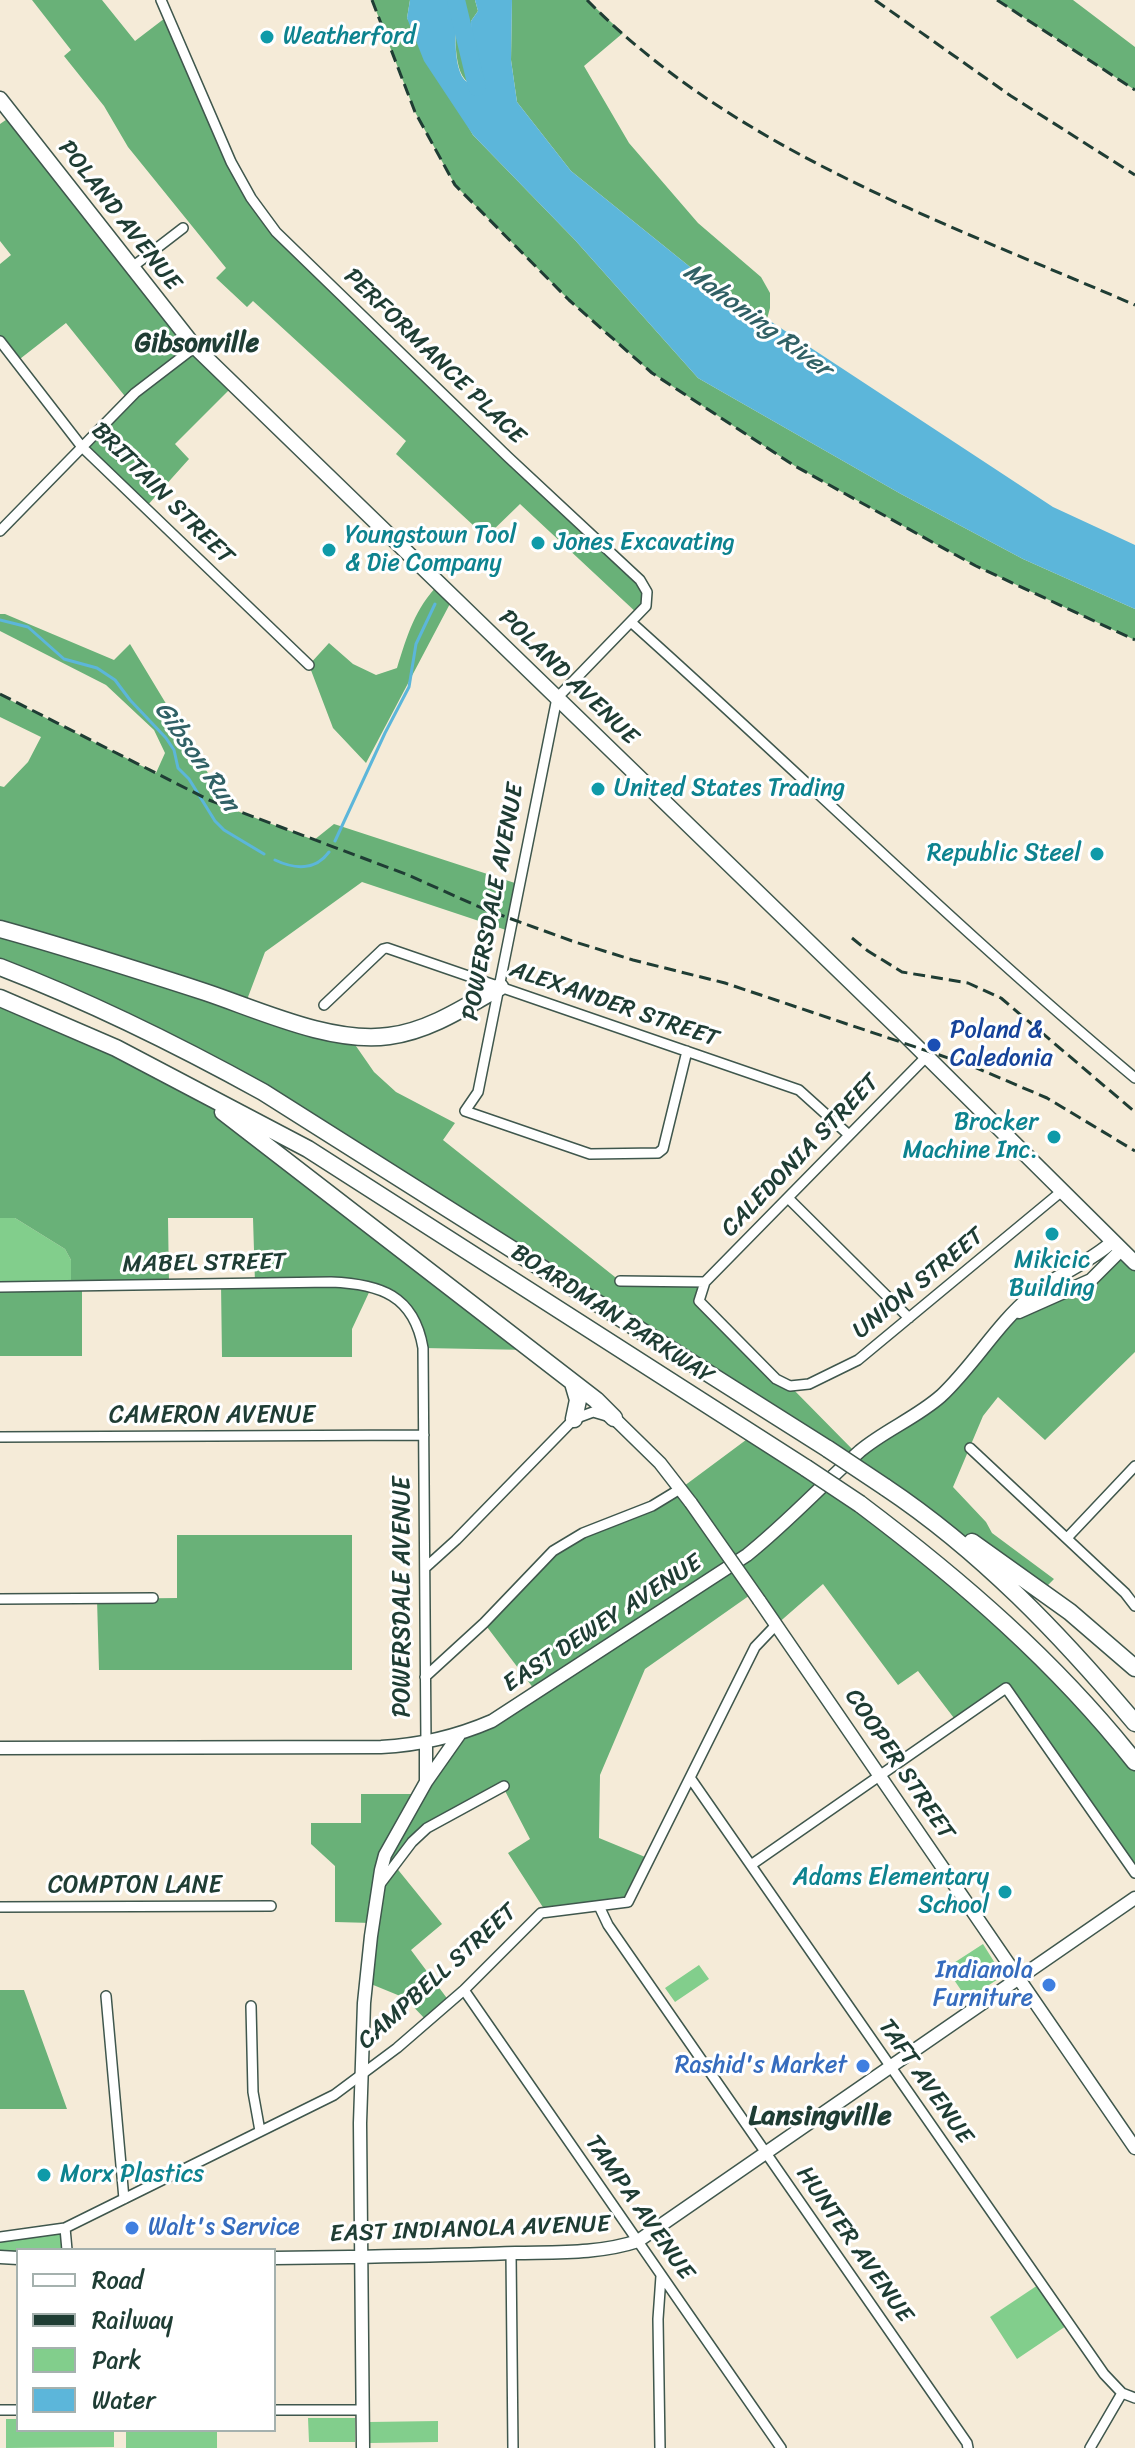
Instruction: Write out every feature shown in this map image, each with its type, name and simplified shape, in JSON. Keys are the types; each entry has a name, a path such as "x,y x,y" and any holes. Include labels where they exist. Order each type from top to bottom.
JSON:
{"highway":[{"path":"0,929 116,962 315,1028 360,1037 392,1036 421,1028 500,987"},
{"name":"BOARDMAN PARKWAY","path":"0,967 113,1015 263,1092 828,1449 901,1498 976,1556 1013,1591 1135,1723"},
{"name":"BOARDMAN PARKWAY","path":"0,998 57,1021 166,1073 308,1149 860,1504 933,1559 997,1615 1067,1684 1135,1762"},
{"path":"166,1073 227,1114 614,1418"},
{"path":"573,1383 578,1400 574,1419"},
{"path":"901,1498 989,1552 1070,1612 1135,1668"}],"main road":[{"name":"POLAND AVENUE","path":"0,99 195,347 1135,1263"}],"street":[{"name":"PERFORMANCE PLACE","path":"161,0 231,162 265,218 292,249 644,585 649,600 646,606 557,698"},
{"path":"131,268 183,228"},
{"name":"BRITTAIN STREET","path":"0,341 82,447 309,665"},
{"path":"0,531 135,393 195,347"},
{"path":"632,623 757,734 1052,1009 1135,1078"},
{"name":"POWERSDALE AVENUE","path":"557,698 478,1092 465,1111 590,1154 658,1153 663,1149 687,1051"},
{"name":"ALEXANDER STREET","path":"324,1005 385,948 799,1090 849,1135"},
{"name":"CALEDONIA STREET","path":"705,1282 926,1057"},
{"name":"UNION STREET","path":"705,1282 699,1296 702,1306 776,1379 790,1386 809,1384 853,1363 1062,1191"},
{"path":"788,1198 909,1318"},
{"path":"1012,1315 1091,1280 1117,1246"},
{"name":"EAST DEWEY AVENUE","path":"0,1748 381,1747 426,1744 459,1735 510,1712 747,1555 774,1534 862,1450 912,1419 942,1394 1037,1291 1117,1246"},
{"path":"620,1281 705,1282"},
{"name":"MABEL STREET","path":"0,1287 342,1282 371,1285 391,1294 403,1304"},
{"name":"POWERSDALE AVENUE","path":"363,2448 361,2075 364,2003 371,1936 385,1855 426,1782 423,1348 418,1328 403,1304"},
{"path":"425,1568 574,1419 593,1412 614,1418"},
{"name":"COOPER STREET","path":"614,1418 660,1463 691,1503 1135,2148"},
{"name":"CAMERON AVENUE","path":"0,1437 424,1435"},
{"path":"970,1448 1135,1606"},
{"path":"1067,1538 1135,1466"},
{"path":"425,1677 484,1623 553,1551 583,1533 652,1506 680,1489"},
{"path":"0,1599 153,1598"},
{"name":"CAMPBELL STREET","path":"0,2237 65,2228 334,2095 397,2048 464,1990 541,1913 628,1902 755,1647 776,1625"},
{"path":"751,1865 1006,1688 1135,1873"},
{"path":"426,1782 459,1735"},
{"name":"TAFT AVENUE","path":"691,1779 1104,2374 1122,2393 1135,2398"},
{"path":"381,1883 412,1842 427,1828 504,1786"},
{"name":"EAST INDIANOLA AVENUE","path":"276,2258 602,2249 638,2241 1135,1898"},
{"name":"COMPTON LANE","path":"0,1907 271,1906"},
{"name":"HUNTER AVENUE","path":"599,1906 608,1925 968,2448"},
{"name":"TAMPA AVENUE","path":"464,1990 781,2448"},
{"path":"106,1996 124,2199"},
{"path":"251,2006 253,2092 260,2131"},
{"path":"65,2228 67,2248"},
{"path":"511,2253 513,2448"},
{"path":"660,2448 658,2319 661,2276"},
{"path":"1090,2448 1122,2393"},
{"path":"276,2410 363,2410"}],"green space":[{"path":"32,0 102,0 135,41 169,15 219,135 265,218 647,592 639,615 520,504 486,537 396,454 406,441 253,301 247,307 216,278 226,268 128,147 104,106 64,56 71,50"},
{"path":"372,0 410,0 407,18 473,135 575,240 698,378 901,494 1023,559 1135,609 1135,640 976,566 934,543 795,466 652,373 569,300 455,185 415,112"},
{"path":"457,0 475,0 478,11 471,21 472,72 468,82 459,67 457,56"},
{"path":"512,0 587,0 623,33 584,66 629,143 698,223 761,277 770,293 767,319 700,275 571,171 517,102 511,60"},
{"path":"997,0 1073,0 1135,47 1135,90"},
{"path":"13,115 234,385 175,444 189,459 146,507 82,447 128,400 66,323 16,362 0,341 0,264 11,255 0,241 0,124"},
{"path":"439,584 453,598 366,763 333,728 309,665 329,643 353,664 376,675 397,668 418,613"},
{"path":"0,614 114,660 130,644 229,808 314,840 334,824 521,885 512,932 362,882 265,952 245,1005 349,1036 374,1072 396,1092 455,1123 443,1140 620,1281 705,1282 699,1301 857,1454 912,1419 1012,1315 1068,1291 1121,1250 1135,1263 1135,1352 1045,1440 998,1397 983,1416 953,1487 986,1522 992,1533 1054,1579 1042,1591 263,1092 0,967 0,786 4,787 28,762 41,737 0,717 0,695 156,773 165,753 154,730 106,685 0,631"},
{"path":"0,998 57,1021 227,1114 530,1350 423,1348 411,1314 372,1286 352,1329 352,1357 222,1357 221,1284 255,1283 253,1218 168,1218 169,1284 82,1286 82,1356 0,1356 0,1287 71,1286 71,1260 65,1249 15,1218 0,1218"},
{"path":"0,1218 15,1218 65,1249 71,1260 71,1286 0,1287"},
{"path":"754,1434 933,1559 1135,1762 1135,1873 1007,1688 957,1722 918,1671 898,1685 823,1584 776,1625 753,1593 645,1669 600,1775 599,1838 650,1859 628,1902 546,1912 508,1853 530,1839 503,1787 428,1828 395,1866 442,1924 411,1950 449,2001 427,2021 405,1998 366,1982 372,1923 335,1922 335,1866 311,1844 311,1823 361,1823 361,1794 419,1794 459,1735 537,1693 484,1623 553,1551 680,1489"},
{"path":"177,1535 352,1535 352,1670 99,1670 97,1599 177,1598"},
{"path":"983,1944 1003,1976 967,1999 946,1968"},
{"path":"699,1965 709,1979 675,2002 665,1988"},
{"path":"0,1990 24,1990 67,2109 0,2109"},
{"path":"65,2228 67,2248 16,2248 16,2258 0,2257 0,2237"},
{"path":"1041,2283 1069,2324 1017,2359 990,2317"},
{"path":"308,2418 355,2418 355,2442 309,2442"},
{"path":"6,2419 16,2419 16,2432 114,2432 114,2447 6,2448"},
{"path":"438,2421 438,2442 370,2443 369,2422"},
{"path":"126,2432 217,2432 217,2448 126,2448"}],"water":[{"path":"410,0 457,0 457,56 462,76 467,82 472,72 471,21 478,11 475,0 512,0 511,60 517,102 571,171 700,275 1053,507 1135,545 1135,609 1023,559 901,494 698,378 575,240 473,135 424,61 407,18"}],"waterway":[{"name":"Mahoning River","path":"456,0 477,87"},
{"name":"Gibson Run","path":"335,841 409,687 416,644 435,604"},
{"name":"Gibson Run","path":"0,620 28,627 64,659 97,668 115,680 166,738 174,750 178,768 189,779 215,821 224,830 264,854"},
{"name":"Gibson Run","path":"275,860 289,865 311,865 329,852"}],"railway":[{"path":"372,0 415,112 455,185 569,300 652,373 795,466 934,543 976,566 1135,640"},
{"path":"587,0 645,53 708,99 775,141 917,212 1135,305"},
{"path":"875,0 1011,96 1135,175"},
{"path":"997,0 1135,90"},
{"path":"0,694 209,800 572,941 725,983 972,1066 1047,1098 1135,1151"},
{"path":"852,938 902,972 968,983 1001,998 1135,1112"}],"place":[{"name":"Weatherford","path":"267,37"},
{"name":"Jones Excavating","path":"538,543"},
{"name":"Youngstown Tool & Die Company","path":"329,550"},
{"name":"United States Trading","path":"598,789"},
{"name":"Republic Steel","path":"1097,854"},
{"name":"Poland & Caledonia","path":"934,1045"},
{"name":"Brocker Machine Inc.","path":"1054,1137"},
{"name":"Mikicic Building","path":"1052,1234"},
{"name":"Adams Elementary School","path":"1005,1892"},
{"name":"Indianola Furniture","path":"1049,1985"},
{"name":"Rashid's Market","path":"863,2066"},
{"name":"Morx Plastics","path":"44,2175"},
{"name":"Walt's Service","path":"132,2228"}],"district":[{"name":"Gibsonville","path":"197,344"},
{"name":"Lansingville","path":"820,2117"}]}
